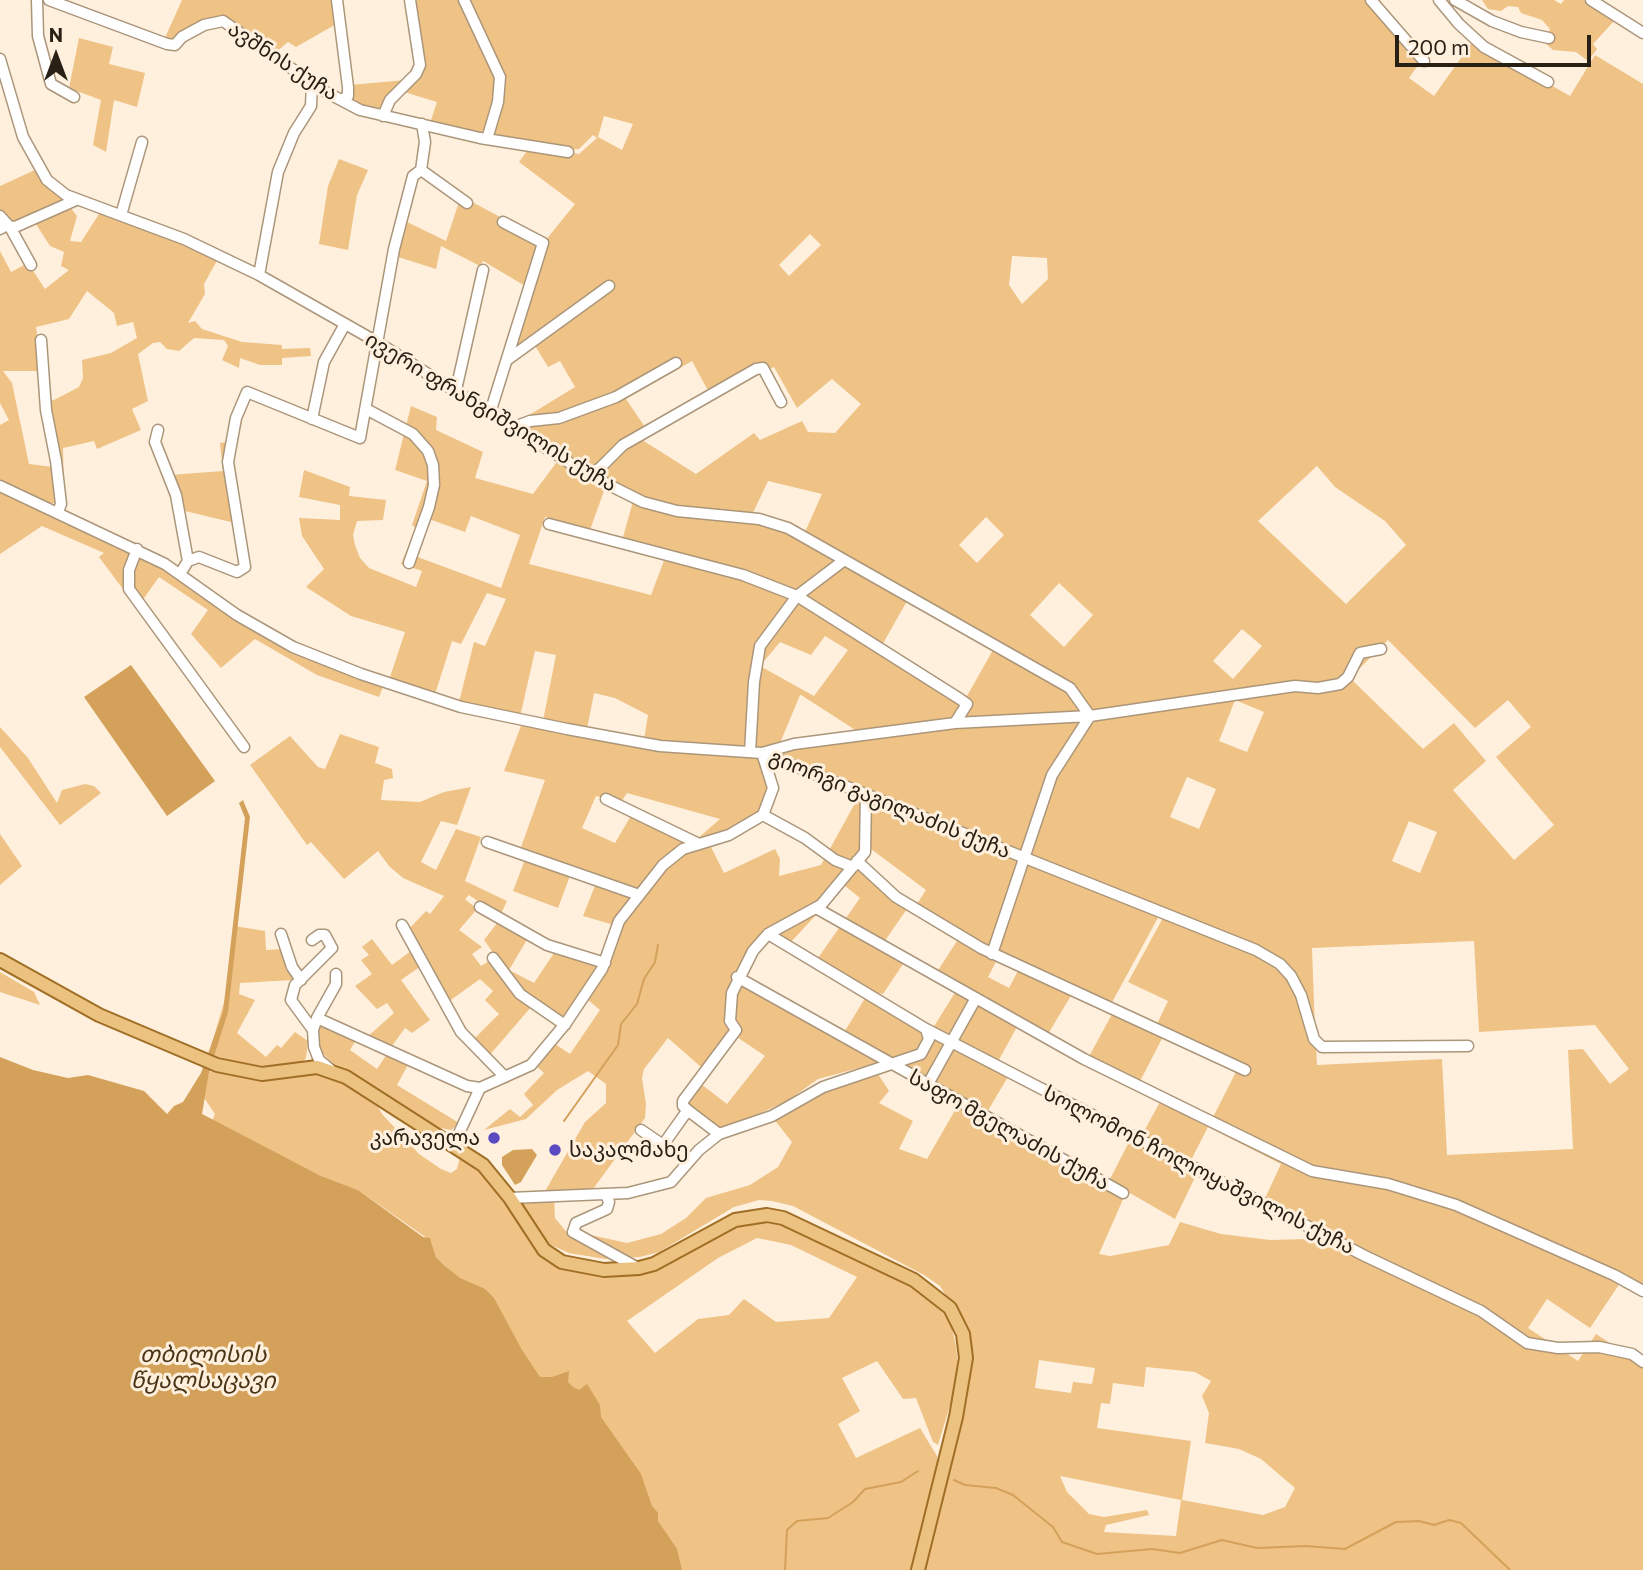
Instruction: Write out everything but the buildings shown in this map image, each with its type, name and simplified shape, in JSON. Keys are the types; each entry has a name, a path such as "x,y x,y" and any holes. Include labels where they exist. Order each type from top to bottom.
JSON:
{"main road":[{"path":"0,960 99,1015 217,1065 262,1074 304,1067 331,1069 454,1144 483,1165 510,1198 544,1250 562,1262 604,1270 639,1268 654,1264 736,1220 767,1215 783,1218 914,1280 950,1308 963,1334 966,1358 964,1380 918,1570"}],"street":[{"path":"37,0 38,36 51,84 74,97"},
{"name":"ავშნის ქუჩა","path":"49,0 175,45 182,37 204,25 223,21 341,100 383,116 487,139 568,152"},
{"path":"337,0 348,87 348,96 341,100"},
{"path":"383,116 390,100 416,74 420,65 410,0"},
{"path":"464,0 500,77 498,102 487,139"},
{"path":"1371,0 1424,61"},
{"path":"1439,0 1459,24 1484,47 1548,82"},
{"path":"1455,0 1502,25 1549,38"},
{"path":"1591,0 1643,33"},
{"name":"ივერი ფრანგიშვილის ქუჩა","path":"0,59 23,137 36,163 47,180 76,200 184,239 259,275 377,342 589,475 658,507 777,524 806,536 843,561 1070,688 1090,716"},
{"path":"259,275 278,172 294,133 311,106 312,82"},
{"path":"188,561 206,559 237,572 245,567 228,462 244,394 252,391 360,438 405,200 413,176 421,170 425,142 422,124"},
{"path":"121,215 142,142"},
{"path":"421,170 467,203"},
{"path":"5,228 76,200"},
{"path":"0,216 5,228 31,265"},
{"path":"490,413 543,243 503,222"},
{"path":"456,390 483,270"},
{"path":"506,360 609,286"},
{"path":"312,419 324,362 345,324"},
{"path":"41,340 46,410 57,461 61,504 58,512"},
{"path":"512,428 530,421 559,418 616,397 676,363"},
{"path":"589,475 623,445 756,369 763,368 781,402"},
{"path":"366,408 413,434 428,451 433,465 434,485 429,508 409,563"},
{"path":"158,430 155,442 176,495 188,561 180,574"},
{"name":"გიორგი გაგილაძის ქუჩა","path":"0,486 137,550 180,574 237,615 293,648 461,707 660,746 762,752 1269,957 1296,986 1314,1039 1322,1047 1468,1046"},
{"path":"549,524 743,575 797,596 967,704 955,723"},
{"path":"137,550 129,570 129,589 244,747"},
{"path":"750,752 754,682 760,646 797,596 843,561"},
{"path":"317,1018 452,1081 480,1088 539,1059 565,1025 605,963 619,921 672,857 697,843 729,835 763,815 773,788 762,752 794,744 955,723 1090,716 1295,686 1318,688 1340,684 1348,677 1360,653 1381,649"},
{"path":"992,954 1052,775 1090,716"},
{"path":"719,1134 683,1106 683,1101 736,1030 730,1020 730,1008 737,977 768,934 816,908 865,852 866,796"},
{"path":"606,799 697,843"},
{"path":"763,815 805,838 835,860 855,864 903,902 992,954 1245,1070"},
{"path":"487,842 639,895"},
{"path":"480,907 547,945 605,963"},
{"path":"816,908 1084,1059 1312,1171 1388,1184 1456,1205 1614,1275 1643,1291"},
{"path":"402,925 461,1032 505,1077"},
{"path":"281,934 292,967 301,980"},
{"name":"სოლომონ ჩოლოყაშვილის ქუჩა","path":"768,934 926,1029 1365,1256 1480,1311 1527,1343 1558,1348 1599,1347 1632,1354 1643,1362"},
{"path":"313,940 319,935 325,935 332,948 293,990 291,1000 313,1030"},
{"path":"493,958 520,995 565,1025"},
{"path":"331,1069 319,1060 314,1047 313,1030 336,984 336,974"},
{"path":"737,977 891,1066 921,1054 929,1039 926,1029"},
{"path":"928,1084 976,998"},
{"path":"304,1067 314,1047"},
{"name":"საფო მგელაძის ქუჩა","path":"510,1198 643,1191 671,1182 699,1150 719,1134 772,1116 823,1087 891,1066 1123,1193"},
{"path":"454,1144 480,1088"},
{"path":"641,1130 663,1145 685,1114 690,1112"},
{"path":"606,1194 609,1202 607,1209 576,1223 573,1232 639,1268"}],"shaded area":[{"path":"182,0 335,0 338,23 296,47 288,42 276,52 227,19 173,41 164,40"},
{"path":"412,0 1366,0 1421,61 1409,78 1434,96 1473,41 1570,96 1595,55 1643,84 1643,1285 1626,1274 1590,1328 1547,1299 1528,1328 1578,1361 1596,1334 1643,1365 1643,1570 923,1570 942,1473 968,1382 970,1358 961,1320 940,1286 793,1206 772,1201 759,1200 734,1207 659,1252 640,1257 605,1259 569,1253 551,1245 537,1231 516,1200 554,1197 555,1218 569,1235 580,1241 586,1234 627,1243 661,1234 686,1218 706,1198 750,1185 778,1167 792,1142 773,1118 825,1089 876,1071 889,1091 879,1103 913,1121 899,1149 927,1159 958,1105 1124,1197 1099,1254 1110,1256 1169,1245 1180,1222 1221,1234 1270,1240 1308,1239 1312,1232 1261,1207 1281,1164 1208,1127 1240,1064 1167,1029 1136,1089 1086,1062 1117,1005 1157,1024 1168,1001 1128,982 1164,916 1263,958 1284,976 1296,993 1305,1014 1308,1039 1316,1046 1317,1065 1442,1059 1447,1155 1573,1149 1568,1050 1583,1049 1610,1084 1629,1069 1595,1025 1479,1032 1474,941 1312,948 1315,1031 1306,997 1294,975 1277,958 1259,948 859,791 773,755 771,746 740,749 692,747 644,740 648,715 615,698 594,693 587,729 543,721 556,655 535,651 520,717 459,702 474,642 485,646 506,599 487,593 461,644 452,641 435,694 389,680 405,632 351,616 306,587 324,569 302,536 299,518 340,520 340,505 299,497 304,470 350,487 349,496 386,500 383,520 357,521 353,535 355,545 360,558 369,568 416,587 422,571 401,564 416,528 412,525 427,481 395,470 411,406 437,417 436,430 483,452 475,478 533,494 559,459 605,488 590,530 545,517 529,564 651,595 668,550 623,537 634,498 513,425 575,387 560,361 548,367 534,344 510,360 504,359 527,287 483,261 480,266 441,246 436,269 395,256 403,220 446,241 461,196 545,241 575,204 519,162 530,147 579,154 597,138 593,135 579,149 568,150 481,136 430,123 437,102 401,91 419,74 422,64","holes":["604,116 633,124 622,150 598,137","810,234 821,245 789,276 779,265","1012,256 1047,258 1048,279 1022,304 1009,285","692,361 712,398 774,367 797,408 832,379 861,404 835,433 808,432 802,421 760,440 754,433 696,474 639,438 649,433 626,399","1317,466 1335,487 1385,521 1406,545 1346,604 1258,521","768,481 822,494 805,532 769,517 752,515","471,516 520,535 501,588 415,556 429,519 465,532","986,517 1004,535 977,563 959,545","1059,583 1093,615 1064,647 1030,615","907,601 993,650 967,696 881,647","1242,629 1262,646 1233,679 1213,661","825,636 848,650 814,696 760,666 780,642 811,655","1388,640 1475,728 1508,700 1531,727 1496,757 1554,825 1514,860 1453,790 1486,761 1454,723 1423,749 1350,678","801,695 857,731 780,743","1235,700 1264,712 1247,752 1219,741","1187,777 1216,789 1199,829 1170,817","1409,821 1437,832 1420,873 1392,861","1039,1360 1095,1368 1092,1384 1073,1382 1071,1393 1035,1388","1146,1367 1195,1372 1211,1381 1202,1396 1209,1413 1205,1443 1239,1449 1261,1459 1295,1488 1285,1507 1263,1515 1182,1500 1191,1441 1097,1428 1101,1403 1110,1404 1113,1383 1144,1387","1060,1476 1181,1500 1176,1536 1104,1532 1106,1525 1149,1515 1147,1510 1104,1517 1089,1514 1067,1492"]},
{"path":"1482,0 1554,0 1561,4 1564,0 1584,0 1615,20 1593,44 1597,49 1588,61 1576,52 1553,50 1545,43 1550,29 1542,20 1521,13 1518,7 1508,6 1501,11 1488,9"},
{"path":"79,38 113,47 109,64 145,73 137,107 114,100 106,152 93,145 101,100 69,88"},
{"path":"406,80 380,114 345,100 350,85"},
{"path":"339,159 368,170 357,195 348,250 319,244 328,186"},
{"path":"37,169 66,201 13,226 0,213 0,186"},
{"path":"70,207 77,216 70,241 81,242 101,211 219,257 204,284 205,294 188,323 195,321 202,329 242,342 282,345 282,349 310,348 311,356 282,358 282,365 260,365 240,358 239,368 222,360 228,346 224,340 194,338 179,351 167,349 160,342 153,343 138,354 148,401 132,409 141,430 97,449 94,441 63,448 64,495 47,400 54,400 79,387 83,378 82,360 111,353 137,338 133,322 117,326 114,313 87,291 69,319 36,327 43,371 3,371 12,383 29,464 53,467 58,502 48,504 0,483 0,425 9,420 0,403 0,251 11,272 28,263 45,289 69,270 61,266 64,252 50,246 34,221"},
{"path":"230,441 235,523 181,510 170,475 223,471 220,443"},
{"path":"0,490 176,574 231,613 384,684 379,697 317,675 255,639 221,668 191,634 208,610 159,577 137,608 99,557 104,553 42,526 0,554"},
{"path":"522,723 760,755 771,788 762,813 747,823 699,841 697,839 720,819 627,793 621,802 596,796 582,828 615,843 632,814 692,842 640,891 520,850 545,780 504,771"},
{"path":"0,727 28,758 57,803 62,790 85,784 94,786 101,793 60,825 0,747"},
{"path":"340,734 379,747 375,763 392,769 393,778 384,780 381,800 420,802 444,792 471,787 457,825 441,821 421,862 436,870 456,829 481,837 465,881 507,901 500,916 469,895 465,899 477,909 459,930 482,947 472,954 481,966 491,960 510,989 532,1006 488,1057 471,1042 499,1014 485,1000 493,991 480,979 448,1002 407,931 426,911 430,914 444,896 403,878 389,866 378,851 344,879 311,842 307,845 250,765 290,736 318,767 325,769"},
{"path":"859,796 1160,914 1110,1006 1075,989 1045,1039 1018,1025 995,1067 1009,1075 986,1114 889,1060 818,1079 787,1101 719,1132 685,1105 701,1084 727,1104 765,1056 737,1037 709,1074 668,1038 644,1069 642,1078 645,1118 593,1189 589,1193 544,1193 585,1122 606,1103 606,1084 588,1071 557,1090 526,1119 484,1130 510,1109 520,1117 533,1105 524,1094 544,1073 535,1065 555,1044 570,1054 600,1010 586,998 611,962 624,919 663,869 684,851 709,843 724,873 775,849 780,859 779,876 821,865","holes":["871,849 926,890 911,913 957,941 937,972 959,986 930,1033 867,995 843,1034 742,977 768,938 790,943 844,885 860,898 818,958 869,991 883,994 905,961 880,948 911,903 863,861","1000,954 1021,965 1009,988 988,977"]},
{"path":"0,834 22,866 0,885"},
{"path":"526,857 571,873 558,908 513,891"},
{"path":"596,883 633,895 614,925 583,916"},
{"path":"498,922 528,938 509,970 534,983 556,950 599,964 600,969 564,1020 517,986 484,940"},
{"path":"234,926 265,931 266,950 284,949 293,980 240,983 239,994 255,1000 237,1033 266,1057 277,1045 281,1048 295,1032 308,1041 306,1058 300,1064 248,1069 208,1056 225,999"},
{"path":"372,939 392,965 411,951 421,966 401,980 430,1020 412,1033 405,1028 389,1050 365,1039 394,1013 387,1003 377,1009 355,986 372,974 361,960 369,955 362,947"},
{"path":"0,972 34,992 40,1005 0,992"},
{"path":"323,1026 356,1040 350,1050 377,1069 387,1054 409,1063 397,1085 459,1123 451,1130 429,1126 339,1069 321,1052 316,1036 317,1029"},
{"path":"209,1071 245,1078 319,1072 332,1076 373,1098 382,1114 419,1154 441,1169 451,1173 457,1169 461,1153 483,1173 536,1245 553,1260 575,1271 630,1273 759,1218 780,1221 905,1277 929,1296 950,1320 956,1346 959,1376 938,1445 933,1442 916,1398 903,1399 877,1361 842,1378 860,1411 838,1424 856,1458 920,1428 937,1456 938,1466 913,1570 627,1570 446,1267 436,1257 431,1241 358,1190 319,1175 212,1121 215,1114 204,1098","holes":["757,1238 791,1245 857,1277 829,1318 776,1322 744,1299 729,1315 698,1319 655,1353 627,1321 718,1258"]},
{"path":"1160,1102 1208,1127 1187,1168 1196,1175 1175,1219 1109,1181 1131,1138 1138,1142"}],"water":[{"path":"131,665 215,781 167,816 84,697"},
{"name":"თბილისის წყალსაცავი","path":"243,800 250,817 228,1012 209,1072 202,1114 319,1175 358,1190 423,1237 430,1238 436,1257 446,1267 460,1278 485,1289 494,1298 540,1377 552,1377 569,1371 568,1382 573,1387 579,1390 587,1384 600,1405 601,1417 641,1474 652,1506 658,1513 658,1521 677,1549 682,1570 0,1570 0,1057 33,1070 68,1078 88,1075 144,1091 167,1114 174,1106 183,1102 201,1073 223,1012 245,818 239,803"},
{"path":"532,1149 537,1155 521,1182 515,1185 502,1165 502,1157 513,1150"}],"waterway":[{"path":"564,1121 618,1045 621,1024 637,1004 644,979 655,962 658,945"},
{"path":"785,1570 787,1530 797,1521 828,1518 853,1502 865,1489 901,1482 918,1471"},
{"path":"954,1480 965,1485 996,1488 1013,1495 1053,1527 1062,1542 1097,1554 1152,1549 1180,1553 1222,1540 1257,1548 1306,1546 1345,1549 1396,1522 1419,1521 1434,1525 1449,1520 1461,1523 1510,1570"}],"place":[{"name":"კარაველა","path":"494,1138"},
{"name":"საკალმახე","path":"555,1150"}]}
